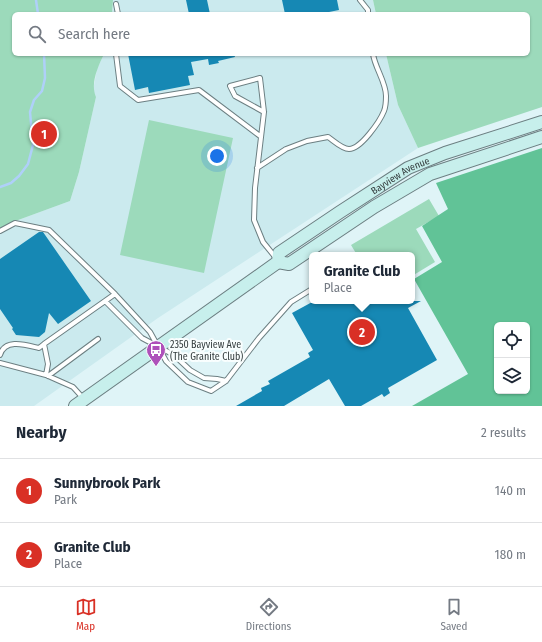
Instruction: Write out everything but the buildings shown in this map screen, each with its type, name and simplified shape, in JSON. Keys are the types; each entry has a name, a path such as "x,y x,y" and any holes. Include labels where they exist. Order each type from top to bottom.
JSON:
{"main road":[{"name":"Bayview Avenue","path":"278,262 279,253 408,168 445,153 542,122"},
{"name":"Bayview Avenue","path":"79,403 278,262 289,264 414,182 449,167 542,137"}],"lane":[{"path":"360,0 368,12"},
{"path":"116,4 118,12"},
{"path":"116,56 120,86 138,100 199,90 260,136"},
{"path":"257,168 286,149 307,141 328,137 343,148 350,149 356,147 370,134 383,113 386,104 386,93 375,56"},
{"path":"264,112 234,96 230,86 260,78 264,112 254,188 254,220 263,242 278,262"},
{"path":"0,232 15,223 49,230 115,294 150,332 166,361 188,382 211,391 226,381 259,338 291,302 309,291"},
{"path":"0,355 1,350 15,343 39,348 115,294"},
{"path":"105,301 142,338 174,355 190,370 204,378 226,381"},
{"path":"47,375 98,339"},
{"path":"44,344 48,364 47,375"},
{"path":"0,363 47,375 73,388 79,403"}],"shaded area":[{"path":"113,0 373,0 376,12 112,12"},
{"path":"103,56 386,56 398,105 418,148 158,318 34,406 0,406 0,233 10,223 70,201 79,172 96,97 93,91 97,69"}],"green space":[{"path":"0,0 113,0 112,12 12,12 12,56 103,56 94,81 94,92 96,97 79,172 70,201 10,223 0,233"},
{"path":"373,0 542,0 542,107 418,148 398,105 386,56 530,56 530,12 376,12"},
{"path":"149,120 233,138 204,273 120,255"},
{"path":"542,148 542,406 412,406 468,374 415,281 415,278 442,262 422,226 448,209 436,183"},
{"path":"429,199 439,216 416,229 435,262 415,274 415,252 355,252 351,245"}],"waterway":[{"path":"36,0 38,12"},
{"path":"0,187 11,183 19,176 28,164 33,145 30,112 34,100 42,91 45,78 44,56"}],"place":[{"name":"Sunnybrook Park","path":"44,134"},
{"name":"Granite Club","path":"362,332"},
{"name":"2350 Bayview Ave (The Granite Club)","path":"156,367"}]}
